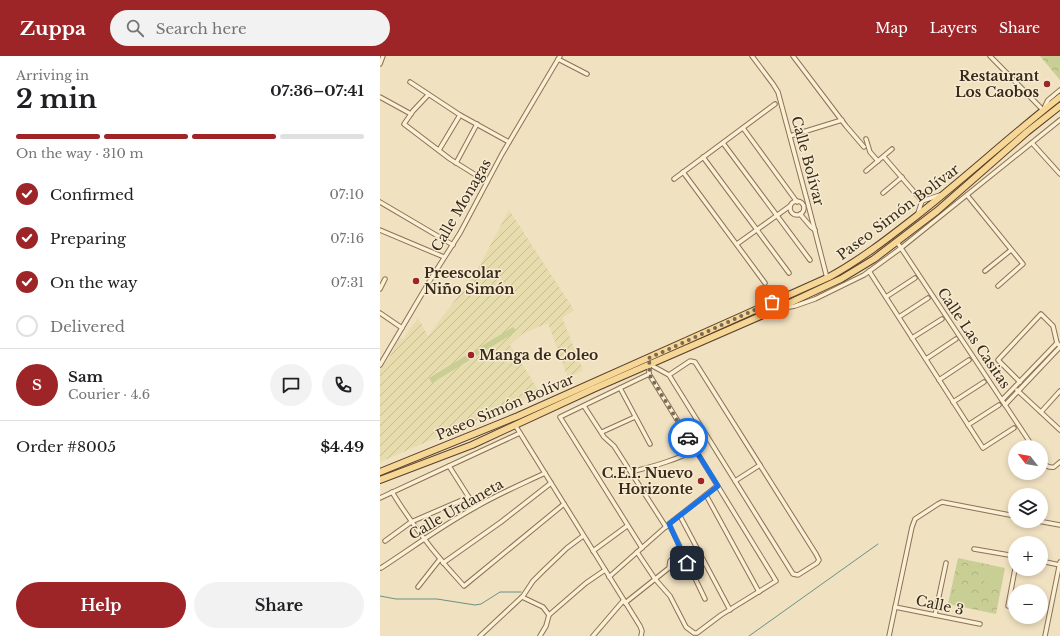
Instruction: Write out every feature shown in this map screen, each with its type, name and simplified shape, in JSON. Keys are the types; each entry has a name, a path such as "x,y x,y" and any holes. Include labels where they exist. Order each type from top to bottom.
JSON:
{"main road":[{"name":"Paseo Simón Bolívar","path":"380,472 829,286 864,266 937,211 1003,153 1060,97"},
{"name":"Paseo Simón Bolívar","path":"380,480 459,451 827,278 858,261 917,216 1014,134 1045,113 1060,106"},
{"path":"827,278 829,286"}],"street":[{"path":"380,64 383,56"},
{"name":"Calle Bolívar","path":"752,56 778,92 827,278"},
{"path":"794,56 864,147"},
{"path":"990,56 1045,113"},
{"path":"559,58 587,74"},
{"name":"Calle Monagas","path":"380,365 476,205 509,142 559,58"},
{"path":"410,82 460,115 509,142"},
{"name":"Paseo Simón Bolívar","path":"1045,113 1050,98 1060,90"},
{"path":"428,95 404,124 456,163 487,182"},
{"path":"380,97 411,114"},
{"path":"674,179 775,104"},
{"path":"439,150 460,115"},
{"path":"790,136 842,120"},
{"name":"Paseo Simón Bolívar","path":"779,308 791,307 815,299 840,288 869,271 901,248 1060,120"},
{"path":"456,163 477,124"},
{"path":"743,128 797,202 803,207 800,214"},
{"path":"866,139 870,152 878,161"},
{"path":"723,143 810,260"},
{"path":"1032,143 1060,174"},
{"path":"866,171 892,149"},
{"path":"1003,153 1010,161"},
{"path":"884,156 922,201"},
{"path":"703,158 789,273"},
{"path":"683,172 765,283"},
{"path":"883,193 902,177"},
{"path":"922,201 945,193"},
{"path":"966,195 1023,264 998,286"},
{"path":"917,216 922,201"},
{"path":"380,202 452,244"},
{"path":"737,244 794,202 797,202"},
{"path":"790,206 793,213 796,215 800,214"},
{"path":"800,214 810,227 815,230"},
{"path":"380,230 444,257"},
{"name":"Calle Las Casitas","path":"896,242 1028,440"},
{"path":"985,271 1011,250"},
{"path":"869,271 983,448 1014,428"},
{"path":"886,297 915,278"},
{"path":"380,289 385,280"},
{"path":"899,317 928,298"},
{"path":"380,313 402,328"},
{"path":"1020,382 998,360 1041,314 1053,326 1059,345"},
{"path":"912,338 942,319"},
{"path":"926,359 956,339"},
{"path":"1002,400 1059,345"},
{"path":"1005,405 1059,345"},
{"path":"939,380 969,360"},
{"path":"637,552 655,579 670,596 686,627 692,633 697,633 776,581 649,374 648,361"},
{"path":"648,361 668,375 793,574 798,575 818,562 818,558 695,362 690,361 668,375"},
{"path":"642,548 560,417 649,374"},
{"path":"953,402 984,382"},
{"path":"620,388 650,444"},
{"path":"1014,388 1060,430"},
{"path":"1041,412 1060,391"},
{"path":"968,425 999,405"},
{"path":"584,406 606,439 614,446 668,526 705,599"},
{"path":"602,432 635,417"},
{"path":"515,425 640,626 642,635"},
{"path":"380,498 520,433"},
{"path":"631,472 666,463 695,450"},
{"path":"1048,467 1054,468 1060,462"},
{"path":"735,481 760,465"},
{"path":"449,466 475,507"},
{"name":"Calle Urdaneta","path":"381,568 475,507 545,473"},
{"path":"443,563 501,522 551,483"},
{"path":"609,577 668,526 718,486"},
{"path":"392,492 424,539 464,586 564,504"},
{"path":"706,495 759,592"},
{"path":"385,541 411,522 469,497"},
{"path":"889,636 912,524 916,518 941,502 1008,515"},
{"path":"680,516 730,610"},
{"path":"1048,523 1060,525"},
{"path":"593,551 627,526"},
{"path":"480,636 522,597 533,580 583,536"},
{"path":"974,548 1008,555"},
{"path":"593,636 624,602 669,568 670,561 681,551"},
{"path":"418,587 440,559"},
{"path":"1045,636 1060,564 1048,562"},
{"path":"935,615 946,563"},
{"path":"540,636 546,626 549,615 586,583 605,570"},
{"path":"1055,587 1060,591"},
{"path":"522,597 542,607 549,615"},
{"name":"Calle 3","path":"895,607 980,624"}],"shaded area":[{"path":"509,210 574,310 562,318 583,370 568,378 548,323 522,334 510,345 540,393 380,462 380,369 389,358 400,338 403,339 418,318 428,336 475,274"}],"green space":[{"path":"1040,56 1060,56 1060,80"},
{"name":"Manga de Coleo","path":"513,327 516,330 514,333 432,383 429,378"},
{"path":"958,558 1005,568 996,614 948,604"},
{"path":"988,567 1003,570 1001,577 986,574"},
{"path":"986,576 1001,579 999,586 984,583"},
{"path":"956,587 971,591 969,598 954,594"},
{"path":"954,596 969,599 967,606 953,603"}],"waterway":[{"path":"749,636 878,544"},
{"path":"380,596 396,599 437,599 475,605 481,604 500,592 521,592"}],"way so far":[{"path":"688,438 649,374 648,371 650,364 647,359 772,302"}],"place":[{"name":"Restaurant Los Caobos","path":"1047,84"},
{"name":"Preescolar Niño Simón","path":"416,281"},
{"name":"Manga de Coleo","path":"471,355"},
{"name":"C.E.I. Nuevo Horizonte","path":"701,481"}],"route":[{"path":"687,563 669,524 718,486 688,438"}]}
